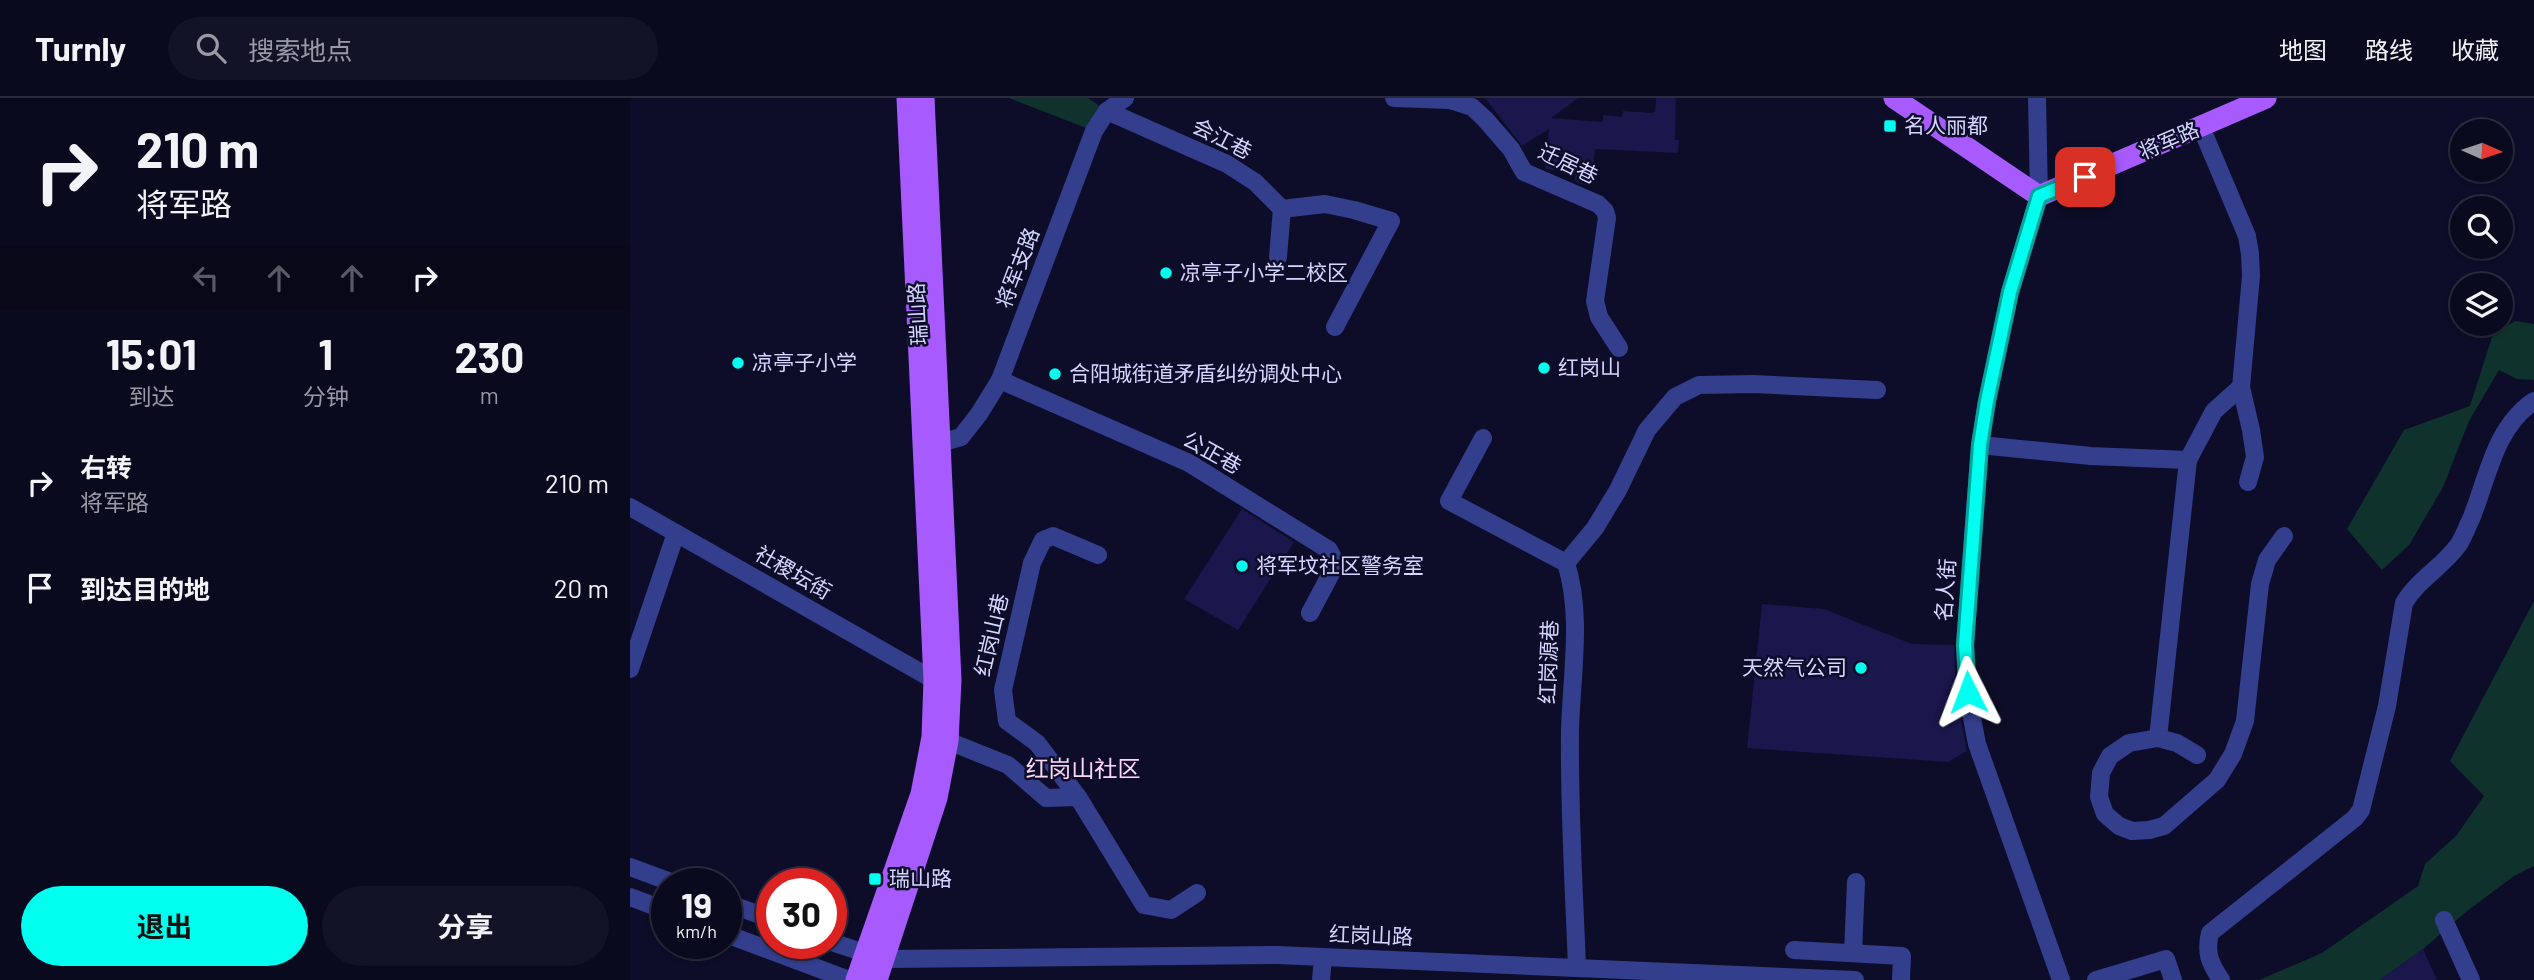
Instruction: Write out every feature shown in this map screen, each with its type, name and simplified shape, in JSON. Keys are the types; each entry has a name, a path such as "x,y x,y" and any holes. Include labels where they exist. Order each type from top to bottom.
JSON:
{"main road":[{"name":"瑞山路","path":"877,980 875,957 921,794 932,737 934,680 907,98"},
{"name":"瑞山路","path":"856,980 875,957 937,798 948,741 951,680 924,98"},
{"path":"1894,98 2039,196"},
{"name":"将军路","path":"2039,196 2266,98"}],"street":[{"name":"将军支路","path":"940,443 961,437 1000,380 1094,131 1107,111 1125,98"},
{"name":"迁居巷","path":"1394,98 1450,100 1472,107 1511,149 1524,172 1598,204 1605,211 1607,218 1595,301 1599,317 1619,348"},
{"name":"名人街","path":"2037,98 2039,196 2010,292 1987,401 1980,445 1965,645 1968,692 1977,744 2061,980"},
{"name":"会江巷","path":"1107,111 1227,164 1255,182 1282,209"},
{"path":"2201,127 2247,236 2250,254 2251,276 2241,387 2255,457 2248,482"},
{"path":"1278,257 1282,209 1325,204 1391,221 1335,327"},
{"name":"公正巷","path":"1000,380 1189,463 1329,551 1336,564 1310,612"},
{"path":"1483,438 1449,500 1566,563 1595,528 1618,490 1647,430 1675,397 1699,385 1753,384 1877,390"},
{"path":"2158,738 2188,460 2214,411 2241,387"},
{"path":"2221,980 2210,963 2206,949 2210,933 2355,818 2361,810 2387,706 2404,603 2410,592 2442,564 2461,542 2496,447 2509,425 2534,401"},
{"path":"1980,445 2091,456 2188,460"},
{"name":"社稷坛街","path":"630,507 934,680"},
{"path":"630,669 676,533"},
{"name":"红岗山巷","path":"1098,555 1053,536 1044,540 1031,563 1003,690 1007,721 1037,743 1077,797 1144,905 1171,910 1197,893"},
{"path":"2197,755 2177,743 2158,738 2129,743 2110,756 2101,773 2099,797 2105,814 2119,826 2132,831 2164,826 2217,780 2233,754 2245,721 2260,584 2267,560 2284,536"},
{"name":"红岗源巷","path":"1566,563 1572,582 1574,618 1570,792 1577,967"},
{"path":"948,741 1008,765 1046,798 1077,797"},
{"path":"630,867 651,875"},
{"path":"1853,953 1856,882"},
{"path":"631,902 651,907"},
{"path":"2444,920 2471,980"},
{"path":"742,939 849,980"},
{"path":"847,947 875,957"},
{"path":"1794,950 1902,956 1901,980"},
{"name":"红岗山路","path":"875,957 1277,955 1856,980"},
{"path":"1321,980 1323,958"},
{"path":"2095,980 2166,959 2173,980"}],"green space":[{"path":"1009,98 1088,98 1107,111 1094,131"},
{"path":"2513,322 2534,324 2534,380 2517,379 2499,370 2469,421 2443,487 2409,545 2382,570 2347,529 2404,430 2470,406 2492,336 2513,336"},
{"path":"2534,601 2534,866 2514,876 2380,980 2259,980 2322,953 2418,886 2425,864 2456,836 2484,796 2450,761"}],"building":[{"path":"1485,98 1578,98 1551,118 1603,122 1603,115 1622,117 1623,111 1655,112 1656,98 1676,98 1675,140 1679,140 1678,153 1595,149 1591,186 1584,185 1575,181 1575,173 1545,169 1549,129 1522,146"},
{"name":"将军坟社区警务室","path":"1242,509 1294,542 1238,630 1184,599"},
{"name":"天然气公司","path":"1762,604 1824,609 1912,644 1954,645 1956,694 1967,751 1948,762 1747,748"},
{"path":"2423,949 2437,980 2380,980"}],"place":[{"name":"名人丽都","path":"1890,126"},
{"name":"凉亭子小学二校区","path":"1166,273"},
{"name":"凉亭子小学","path":"738,363"},
{"name":"红岗山","path":"1544,368"},
{"name":"合阳城街道矛盾纠纷调处中心","path":"1055,374"},
{"name":"将军坟社区警务室","path":"1242,566"},
{"name":"天然气公司","path":"1861,668"},
{"name":"瑞山路","path":"875,879"}],"district":[{"name":"红岗山社区","path":"1083,769"}],"route":[{"path":"1968,692 1965,645 1980,445 2010,292 2039,196 2085,177"}]}
